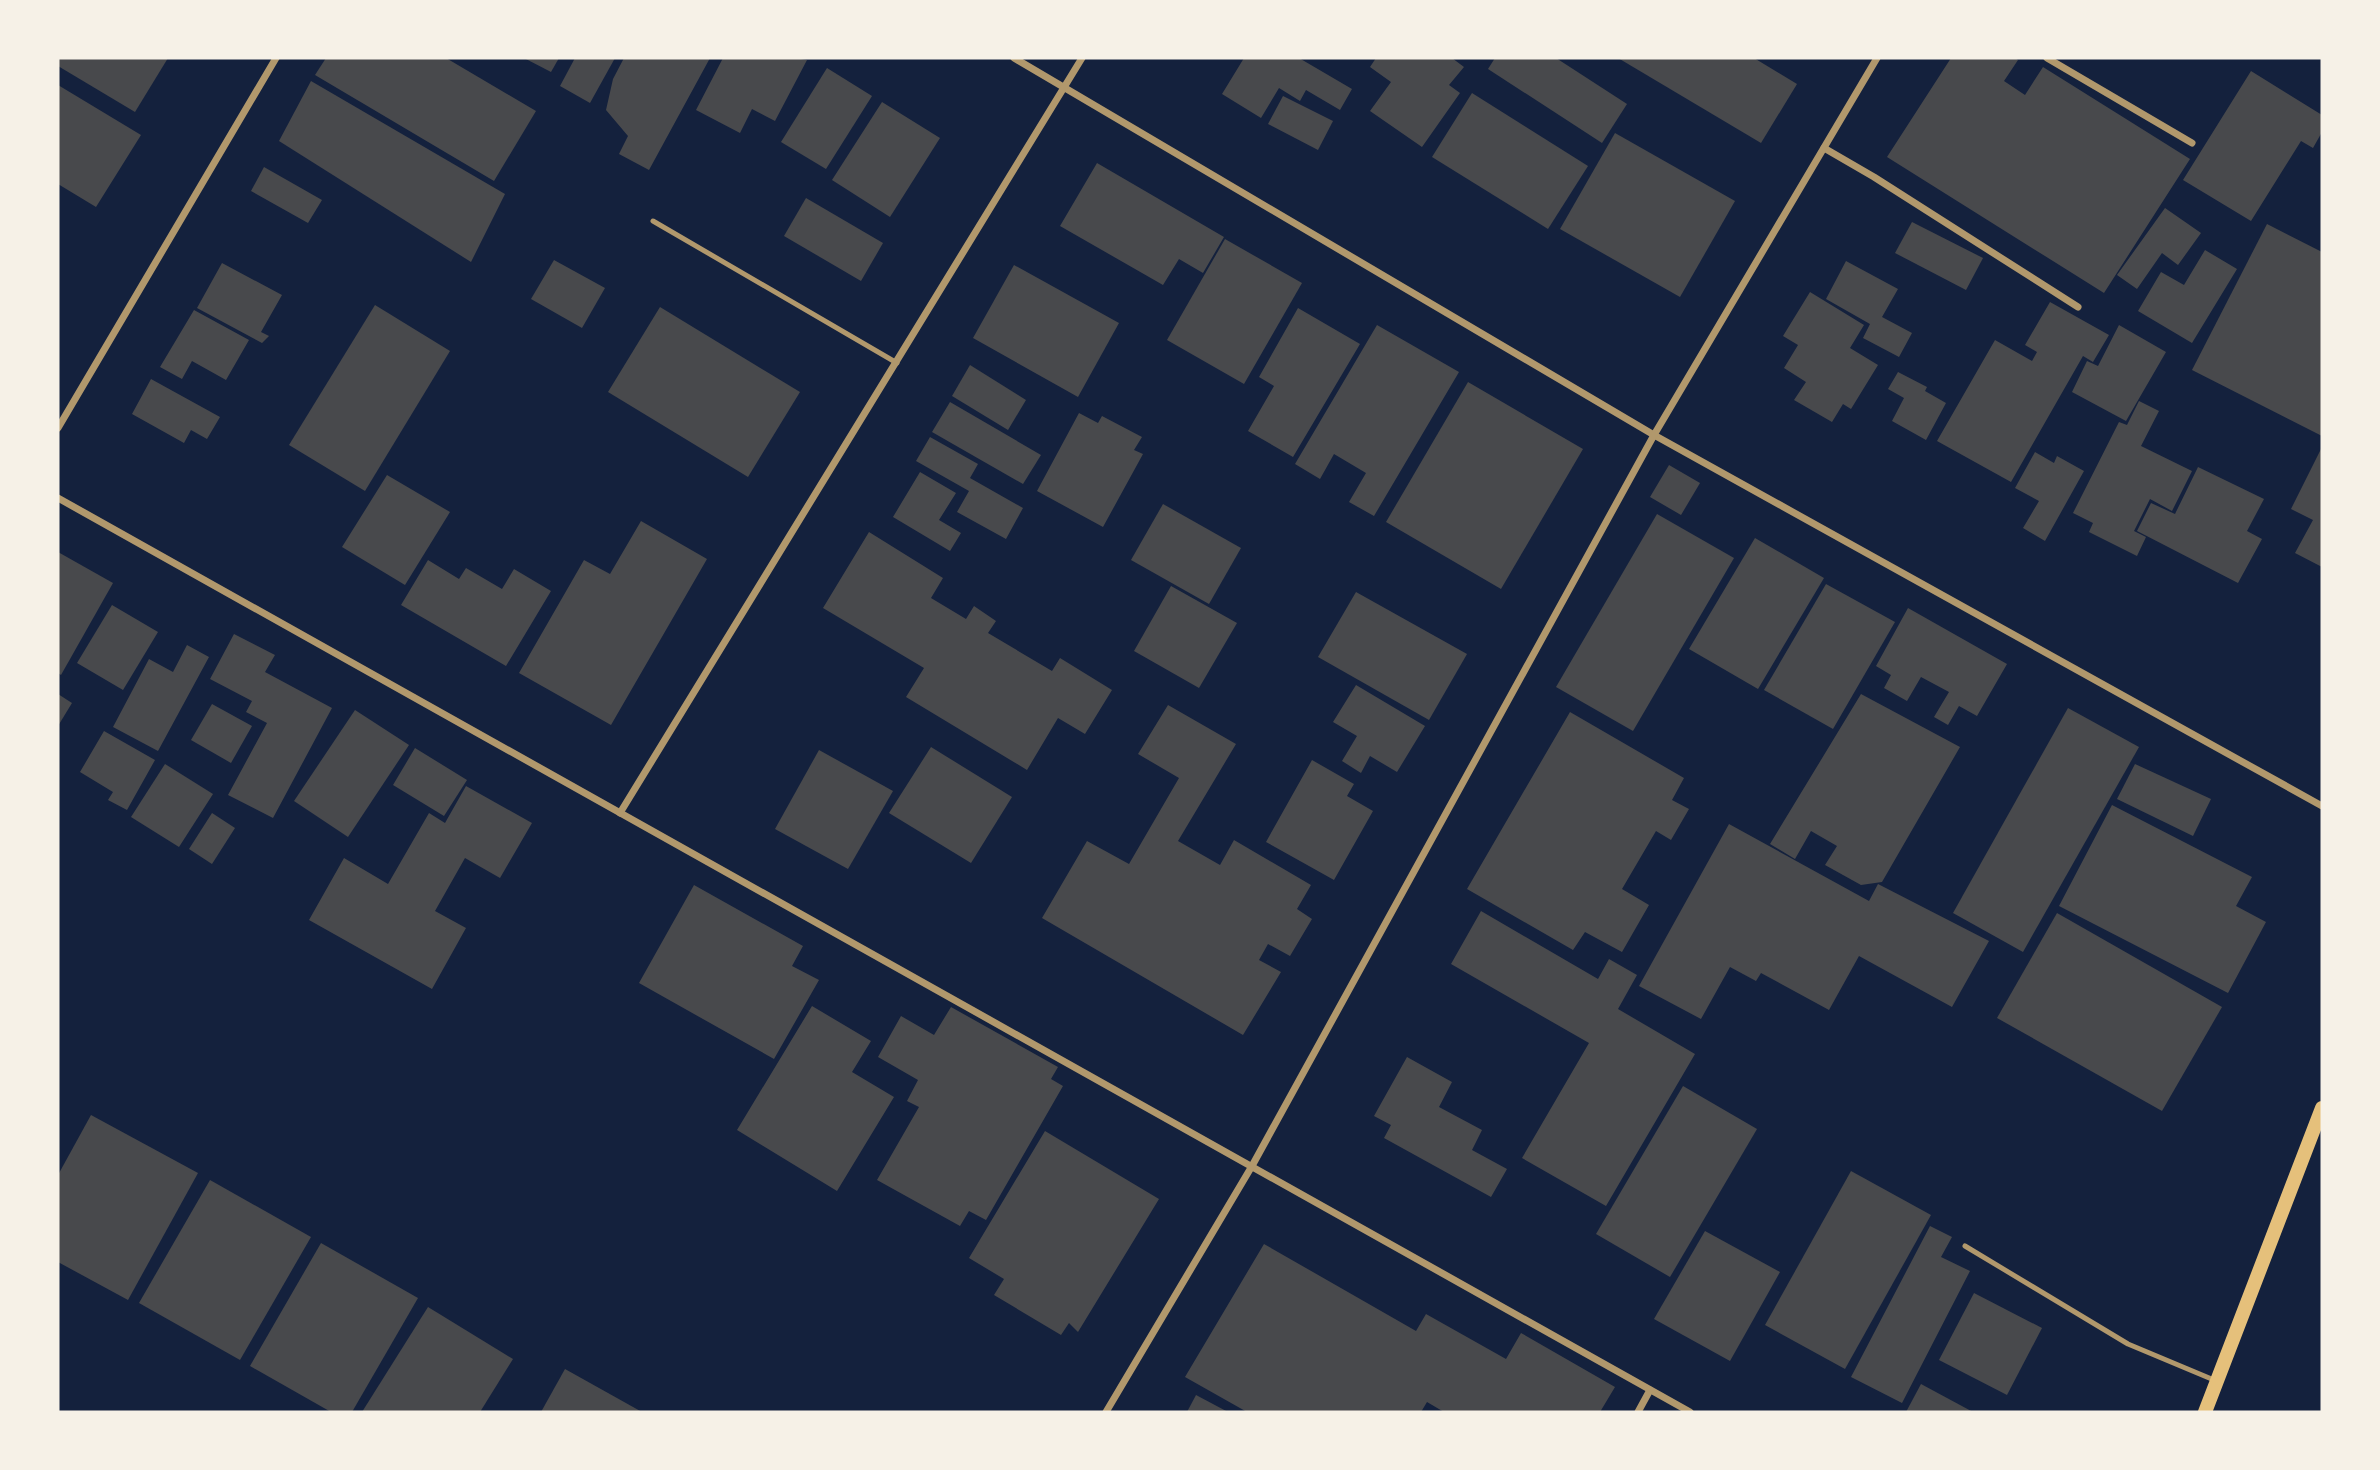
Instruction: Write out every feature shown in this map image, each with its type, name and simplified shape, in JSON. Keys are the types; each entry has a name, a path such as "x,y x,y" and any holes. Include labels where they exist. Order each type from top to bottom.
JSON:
{"main road":[{"path":"2205,1412 2322,1108"}],"street":[{"path":"58,428 276,58"},
{"path":"1014,58 1654,435 2322,806"},
{"path":"620,813 1083,58"},
{"path":"1106,1412 1252,1166 1654,435 1877,58"},
{"path":"2047,58 2192,143"},
{"path":"1824,148 2078,307"},
{"path":"58,498 1690,1412"},
{"path":"1638,1412 1650,1390"}],"lane":[{"path":"653,221 897,363"},
{"path":"1965,1247 2128,1343 2217,1381"}],"building":[{"path":"58,58 168,58 135,112 58,66"},
{"path":"326,58 446,58 536,111 494,181 315,75"},
{"path":"524,58 559,58 551,72"},
{"path":"575,58 615,58 590,103 560,86"},
{"path":"624,58 710,58 649,170 619,154 628,136 606,110 613,79"},
{"path":"723,58 807,60 775,121 752,109 740,133 696,110"},
{"path":"1244,58 1299,58 1352,89 1340,110 1306,90 1300,101 1279,88 1261,118 1222,94"},
{"path":"1376,58 1452,58 1464,67 1449,85 1460,93 1422,147 1370,111 1391,82 1370,67"},
{"path":"1495,58 1556,58 1627,104 1602,143 1488,69"},
{"path":"1618,58 1754,58 1797,84 1761,143"},
{"path":"1951,58 2015,58 2018,60 2004,81 2025,95 2043,67 2190,159 2104,293 1887,157"},
{"path":"827,68 872,96 826,169 781,142"},
{"path":"2251,71 2322,115 2322,132 2313,148 2301,141 2251,221 2183,180"},
{"path":"311,81 505,194 471,262 279,141"},
{"path":"58,85 141,135 96,207 58,184"},
{"path":"1472,93 1588,166 1548,229 1432,157"},
{"path":"1283,96 1333,121 1318,150 1268,124"},
{"path":"882,102 940,138 890,217 832,180"},
{"path":"1615,133 1735,201 1680,297 1560,229"},
{"path":"1097,163 1224,237 1203,273 1179,259 1163,285 1060,226"},
{"path":"264,167 322,200 308,223 251,191"},
{"path":"806,198 883,243 861,281 784,236"},
{"path":"2165,208 2201,233 2178,265 2162,253 2137,289 2117,275"},
{"path":"1912,222 1983,258 1966,290 1895,253"},
{"path":"2267,224 2322,252 2322,436 2192,370"},
{"path":"1225,239 1302,283 1244,384 1167,340"},
{"path":"2205,250 2237,269 2192,343 2138,311 2161,272 2184,285"},
{"path":"554,260 605,288 582,328 531,299"},
{"path":"1846,261 1898,289 1882,317 1912,333 1899,357 1863,338 1870,324 1826,299"},
{"path":"222,263 282,295 261,332 269,336 262,343 197,308"},
{"path":"1014,265 1119,323 1078,397 973,338"},
{"path":"1810,292 1864,325 1850,348 1878,365 1851,409 1843,404 1832,422 1794,400 1806,382 1784,368 1798,345 1783,336"},
{"path":"2050,302 2109,335 2093,362 2083,356 2011,482 1937,441 1995,340 2032,361 2037,352 2025,345"},
{"path":"375,305 450,351 365,491 289,445"},
{"path":"660,307 800,392 748,477 608,392"},
{"path":"1298,308 1360,344 1293,457 1248,431 1274,386 1259,377"},
{"path":"194,310 249,340 226,380 192,361 182,379 160,367"},
{"path":"1377,325 1459,372 1374,516 1349,502 1366,473 1334,454 1320,479 1295,464"},
{"path":"2119,325 2166,352 2126,421 2072,392 2087,361 2098,366"},
{"path":"970,365 1026,400 1008,430 952,396"},
{"path":"1898,372 1927,387 1925,391 1946,403 1926,440 1892,421 1904,398 1888,389"},
{"path":"151,379 220,417 207,439 191,430 184,443 132,414"},
{"path":"1468,382 1583,449 1501,589 1386,522"},
{"path":"2139,401 2159,411 2141,446 2192,471 2172,511 2150,499 2134,531 2146,537 2137,556 2089,532 2093,523 2073,513 2119,422 2127,425"},
{"path":"950,402 1041,455 1023,484 932,432"},
{"path":"1079,413 1098,423 1102,416 1142,437 1134,450 1143,454 1103,527 1037,491"},
{"path":"930,437 978,464 970,478 1023,508 1006,539 957,512 969,491 916,461"},
{"path":"2322,447 2322,567 2295,553 2313,520 2291,509"},
{"path":"2035,452 2054,463 2057,456 2084,471 2045,541 2023,528 2039,501 2015,488"},
{"path":"1669,465 1700,483 1681,515 1650,497"},
{"path":"2198,467 2264,499 2247,531 2262,539 2238,583 2137,531 2151,503 2175,514"},
{"path":"920,472 956,493 939,520 961,533 950,551 893,517"},
{"path":"387,475 450,512 405,585 342,547"},
{"path":"1163,504 1241,548 1209,604 1131,560"},
{"path":"1657,514 1734,558 1633,731 1556,687"},
{"path":"641,521 707,559 611,725 519,673 584,560 610,574"},
{"path":"869,532 943,578 931,598 966,619 974,606 996,621 988,633 1052,671 1060,658 1112,690 1085,734 1058,718 1027,770 906,697 924,668 823,608"},
{"path":"1755,538 1824,578 1758,689 1689,649"},
{"path":"58,552 113,583 61,675 58,673"},
{"path":"428,560 459,579 466,568 502,589 514,569 551,591 506,666 401,605"},
{"path":"1826,584 1895,622 1833,729 1764,690"},
{"path":"1171,586 1237,623 1199,688 1134,651"},
{"path":"1356,592 1467,654 1429,720 1318,657"},
{"path":"112,605 158,632 123,690 77,663"},
{"path":"1908,608 2007,664 1977,716 1959,706 1948,725 1934,717 1949,692 1921,677 1907,701 1884,688 1891,675 1876,666"},
{"path":"234,634 275,655 265,672 332,708 273,818 228,795 267,723 246,712 252,701 210,679"},
{"path":"187,645 209,657 158,751 113,727 149,659 173,672"},
{"path":"1356,685 1425,726 1397,772 1370,756 1361,773 1342,761 1357,736 1333,722"},
{"path":"58,694 72,703 58,726"},
{"path":"1861,694 1960,747 1882,882 1861,885 1825,865 1837,846 1811,831 1795,859 1770,844"},
{"path":"212,704 252,726 231,763 191,740"},
{"path":"1168,705 1236,744 1178,841 1220,865 1234,840 1311,885 1297,909 1312,919 1290,956 1268,944 1259,960 1281,972 1243,1035 1042,918 1087,841 1129,864 1179,778 1138,754"},
{"path":"2068,708 2139,747 2023,952 1953,913"},
{"path":"355,710 409,745 348,837 294,801"},
{"path":"1570,712 1684,778 1672,800 1689,809 1671,840 1656,831 1622,889 1649,905 1622,952 1585,932 1573,950 1467,889"},
{"path":"104,731 155,760 127,810 108,800 113,792 80,772"},
{"path":"931,747 1012,797 971,863 889,813"},
{"path":"415,748 467,780 444,816 393,785"},
{"path":"819,750 893,791 848,869 775,829"},
{"path":"1312,760 1354,784 1347,796 1373,811 1334,880 1266,842"},
{"path":"165,764 213,794 179,847 131,817"},
{"path":"2135,764 2211,799 2193,836 2117,799"},
{"path":"466,786 532,823 500,878 465,858 435,911 466,928 432,989 309,920 344,858 388,884 429,813 445,823"},
{"path":"2112,805 2252,877 2236,906 2266,922 2228,993 2059,906"},
{"path":"212,813 235,828 212,864 189,849"},
{"path":"1729,824 1869,901 1878,884 1989,941 1952,1007 1859,956 1829,1010 1761,973 1756,981 1730,967 1701,1019 1639,986"},
{"path":"694,885 803,946 792,966 819,980 774,1059 639,983"},
{"path":"1481,911 1598,979 1609,959 1637,975 1618,1009 1695,1054 1606,1206 1522,1158 1589,1043 1451,964"},
{"path":"2057,913 2222,1007 2162,1111 1997,1018"},
{"path":"812,1006 871,1041 852,1072 894,1097 837,1191 737,1130"},
{"path":"951,1007 1058,1067 1051,1079 1063,1086 986,1220 969,1211 960,1226 877,1180 919,1107 907,1101 918,1080 878,1057 901,1016 934,1035"},
{"path":"1407,1057 1452,1082 1439,1107 1482,1130 1472,1150 1507,1169 1491,1197 1384,1138 1391,1125 1374,1116"},
{"path":"1683,1086 1757,1129 1670,1277 1596,1234"},
{"path":"91,1115 198,1173 128,1300 58,1262 58,1175"},
{"path":"1045,1131 1159,1199 1078,1332 1069,1323 1061,1335 994,1295 1004,1279 969,1258"},
{"path":"1851,1171 1931,1215 1845,1369 1765,1325"},
{"path":"210,1180 311,1237 240,1360 139,1303"},
{"path":"1930,1226 1952,1237 1941,1257 1970,1271 1902,1403 1851,1377"},
{"path":"1705,1231 1780,1272 1730,1361 1654,1319"},
{"path":"321,1243 418,1298 352,1412 331,1412 250,1366"},
{"path":"1264,1244 1416,1331 1426,1314 1506,1359 1521,1333 1615,1387 1600,1412 1444,1412 1427,1402 1421,1412 1247,1412 1185,1377"},
{"path":"1974,1293 2042,1328 2007,1395 1939,1360"},
{"path":"428,1307 513,1359 480,1412 362,1412"},
{"path":"565,1369 642,1412 541,1412"},
{"path":"1921,1384 1973,1412 1906,1412"},
{"path":"1196,1395 1228,1412 1187,1412"}]}
